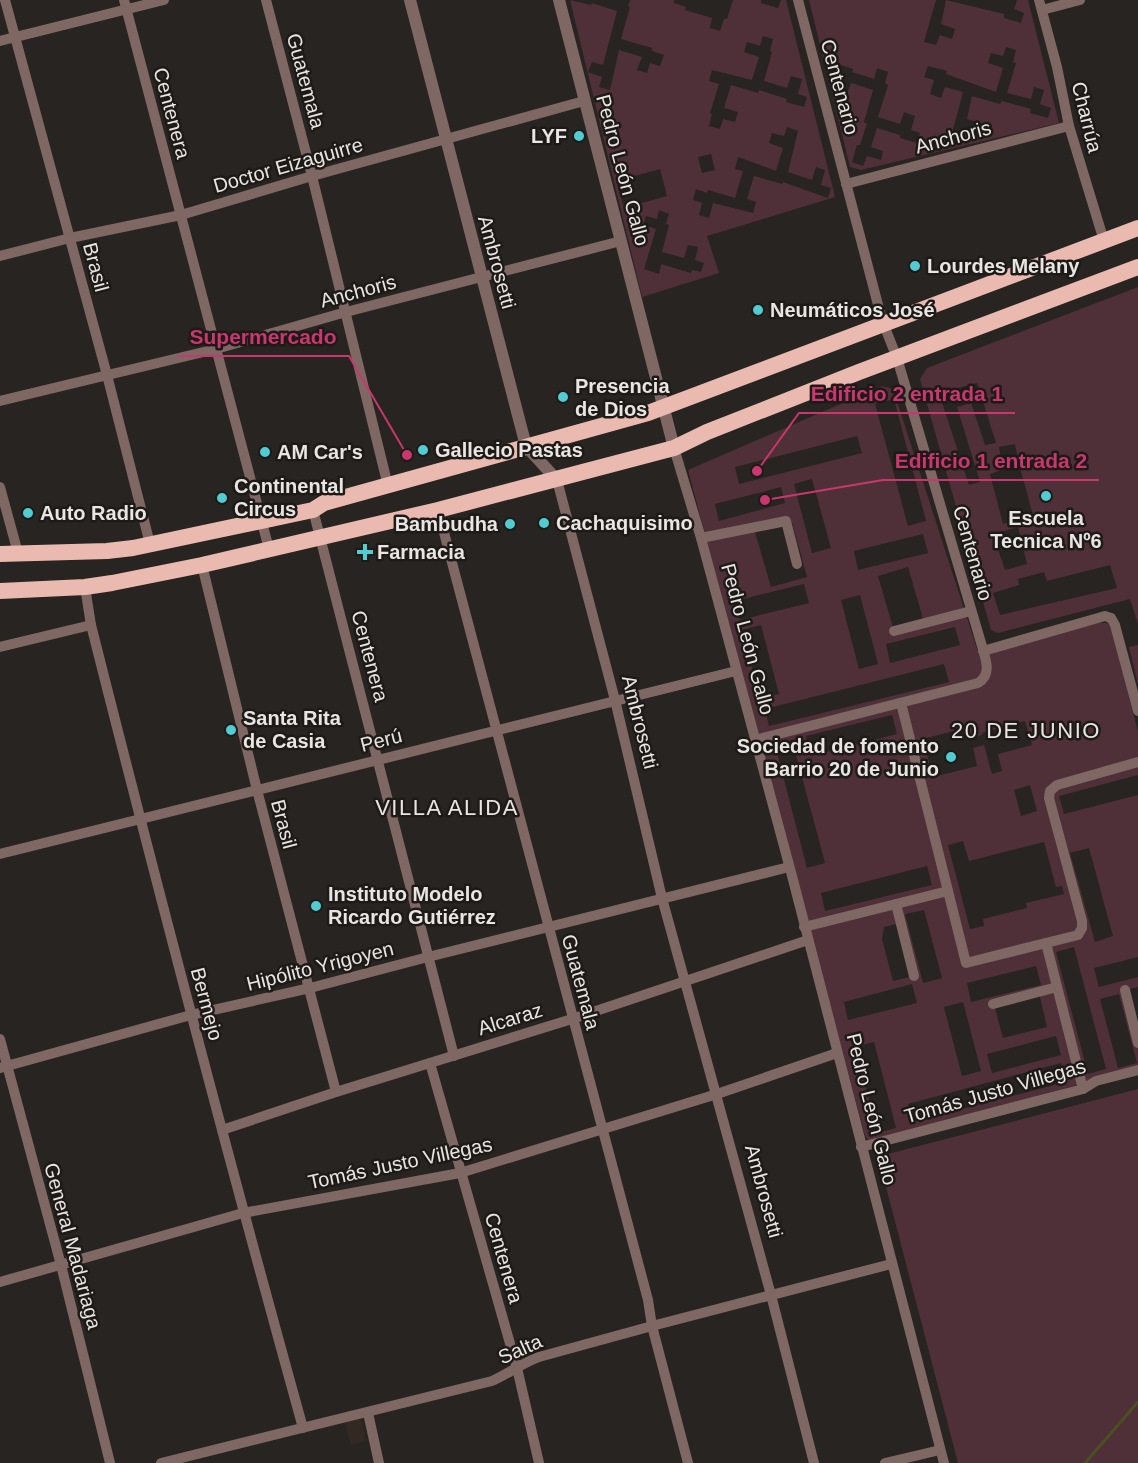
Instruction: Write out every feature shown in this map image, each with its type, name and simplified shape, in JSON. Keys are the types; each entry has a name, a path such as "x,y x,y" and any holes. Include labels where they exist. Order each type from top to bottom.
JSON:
{"highway":[{"path":"0,554 107,551 314,510 324,503 664,408 1138,228"},
{"path":"0,591 85,587 202,564 438,510 674,448 707,432 1138,267"}],"street":[{"name":"Brasil","path":"4,0 108,375 150,544"},
{"path":"0,41 125,5 164,0"},
{"name":"Guatemala","path":"266,0 388,486"},
{"name":"Ambrosetti","path":"410,0 526,446 557,480 615,700 662,898 717,1094 814,1463"},
{"name":"Pedro León Gallo","path":"559,0 674,448 701,538 789,867 944,1463"},
{"name":"Centenario","path":"755,740 978,683 984,680 987,672 983,651 897,358 884,325 798,0"},
{"path":"1041,5 1080,0"},
{"name":"Centenera","path":"125,5 268,549"},
{"name":"Charrúa","path":"1041,5 1069,126 1104,241"},
{"name":"Doctor Eizaguirre","path":"0,256 70,238 181,215 312,176 584,101"},
{"name":"Anchoris","path":"846,184 1069,126"},
{"name":"Anchoris","path":"0,401 216,349 346,312 621,241"},
{"path":"0,487 18,553"},
{"name":"Centenera","path":"314,510 454,1056"},
{"name":"Guatemala","path":"438,510 648,1300 652,1326 688,1463"},
{"path":"701,538 786,521 797,564"},
{"name":"Brasil","path":"202,564 257,790 336,1092"},
{"name":"Bermejo","path":"85,587 92,625 140,819 243,1213 303,1428"},
{"path":"894,631 971,611"},
{"path":"983,651 1105,616 1111,618 1115,625 1138,711"},
{"path":"0,647 92,625"},
{"name":"Perú","path":"0,854 736,671"},
{"path":"901,703 966,963 1078,936 1082,928 1082,921 1049,798 1050,791 1057,785 1138,762"},
{"name":"Hipólito Yrigoyen","path":"3,1067 191,1015 310,988 789,867"},
{"path":"804,927 948,891"},
{"path":"896,904 914,976"},
{"name":"Alcaraz","path":"222,1130 572,1019 808,940"},
{"path":"1046,943 1083,1089"},
{"path":"993,1004 1057,987"},
{"path":"1125,990 1138,1043"},
{"name":"General Madariaga","path":"0,1039 3,1067 61,1265 110,1463"},
{"name":"Tomás Justo Villegas","path":"0,1282 243,1213 460,1173 717,1094 837,1053"},
{"name":"Centenera","path":"430,1064 517,1368 539,1463"},
{"name":"Tomás Justo Villegas","path":"861,1147 1083,1089 1096,1081 1138,1070"},
{"name":"Salta","path":"161,1463 492,1381 539,1357 891,1264"},
{"path":"368,1413 379,1463"},
{"path":"885,1463 940,1449"}],"shaded area":[{"path":"570,0 591,5 592,3 617,11 603,65 592,62 588,72 602,77 599,87 610,90 619,50 642,57 637,70 647,73 650,63 660,66 664,55 652,51 652,48 621,39 630,0 674,0 674,3 686,7 685,10 712,18 710,28 720,31 724,19 727,19 733,0 761,0 761,3 778,8 781,0 786,0 835,197 707,236 719,273 642,297","holes":["763,36 773,39 764,81 787,88 791,76 802,79 798,94 807,97 804,107 759,90 758,93 731,85 724,108 738,112 735,122 723,119 720,129 709,126 712,114 710,113 719,84 709,81 712,70 752,80 759,57 744,52 747,42 760,46","787,127 798,131 788,172 812,180 816,167 825,170 821,185 831,188 828,198 783,182 782,184 754,176 747,199 756,202 753,213 713,203 709,218 699,215 702,203 693,200 696,189 735,198 743,171 735,169 738,157 776,171 783,148 769,143 772,133 784,136","711,154 715,170 702,173 698,157","660,169 667,196 624,208 616,181","659,210 669,214 666,224 669,225 662,252 684,258 688,245 698,247 695,260 704,263 701,272 692,270 691,273 661,264 659,274 644,269 656,229 643,225 646,216 657,219"]},
{"path":"809,0 936,0 924,42 936,45 940,35 952,39 955,29 941,24 946,0 1004,14 1004,18 1021,23 1024,13 1014,9 1017,0 1028,0 1059,123 861,170 850,167","holes":["1006,47 1016,50 1013,62 1016,63 1007,93 1031,99 1034,87 1044,90 1040,104 1051,108 1048,118 1030,113 1031,109 972,96 967,119 981,123 978,134 966,130 963,140 951,137 963,92 945,87 941,98 930,94 934,80 924,77 928,66 947,71 946,74 996,92 1003,68 988,63 991,53 1003,56","835,63 853,69 852,72 874,79 877,68 888,72 885,83 888,85 878,117 900,124 904,112 915,116 911,130 920,133 917,143 877,128 871,147 883,151 881,160 867,156 863,166 852,162 867,124 864,122 873,90 851,83 847,94 836,91 840,77 832,74"]},
{"name":"Escuela Tecnica Nº6","path":"1138,287 1138,624 1130,599 998,633 991,630 920,379 927,368","holes":["977,383 996,443 985,445 971,403 957,407 980,482 969,485 939,393","1015,444 1017,455 1001,458 999,447","1019,464 1033,515 1003,524 990,474","1018,527 1027,564 1005,570 993,534","1110,565 1117,588 1000,615 993,593 1019,585 1018,579 1044,572 1047,581"]},
{"path":"882,386 893,389 979,655 1098,623 1107,623 1112,629 1138,732 1138,775 1059,796 1064,814 1138,795 1138,957 1094,968 1099,987 1138,977 1138,987 1126,990 1138,1043 1138,1068 872,1142 868,1140 865,1136 688,470","holes":["894,399 926,521 908,526 875,404","857,436 862,453 739,484 735,467","812,479 831,548 812,553 794,484","781,487 785,503 719,521 715,504","780,518 792,522 807,577 771,587 753,525","923,534 928,553 858,570 854,551","908,567 924,622 894,631 878,576","804,584 809,603 740,620 735,601","860,595 878,664 859,669 841,600","761,625 779,694 760,699 742,630","955,627 960,645 890,663 886,644","944,664 949,682 769,726 765,709","892,715 897,734 811,756 806,736","1025,721 1032,745 998,754 1002,771 992,774 984,745 973,748 977,766 933,777 923,739 965,728 969,739","792,740 825,863 807,868 775,745","1030,785 1037,811 1021,816 1014,790","963,841 969,861 1044,842 1056,887 1062,886 1064,894 1026,903 1027,908 983,919 984,926 970,929 948,845","1089,848 1113,936 1095,942 1070,853","927,866 932,885 825,911 821,893","924,910 942,978 923,983 905,914","901,923 913,976 893,981 882,939 884,927","1074,947 1106,1069 1088,1074 1056,952","1036,966 1041,985 971,1002 967,983","912,984 917,1003 848,1020 844,1002","1039,993 1047,1027 1003,1038 994,1004","1119,994 1137,1063 1118,1068 1100,999","963,1002 981,1071 962,1076 944,1007","1056,1036 1061,1055 992,1073 987,1054","874,1042 896,1128 878,1133 855,1047","1061,1063 1066,1082 912,1122 908,1104"]},
{"path":"1138,645 1138,684 1129,647"},
{"path":"1138,1089 1138,1463 958,1463 880,1164 888,1154"},
{"path":"359,1419 362,1421 366,1441 351,1445 345,1422"}],"waterway":[{"path":"1085,1463 1138,1402"}],"place":[{"name":"LYF","path":"579,136"},
{"name":"Lourdes Melany","path":"915,266"},
{"name":"Neumáticos José","path":"758,310"},
{"name":"Presencia de Dios","path":"563,397"},
{"name":"Gallecio Pastas","path":"423,450"},
{"name":"AM Car's","path":"265,452"},
{"name":"Supermercado","path":"407,455"},
{"name":"Edificio 2 entrada 1","path":"757,471"},
{"name":"Escuela Tecnica Nº6","path":"1046,496"},
{"name":"Continental Circus","path":"222,498"},
{"name":"Edificio 1 entrada 2","path":"765,500"},
{"name":"Auto Radio","path":"28,513"},
{"name":"Cachaquisimo","path":"544,523"},
{"name":"Bambudha","path":"510,524"},
{"name":"Farmacia","path":"365,552"},
{"name":"Santa Rita de Casia","path":"231,730"},
{"name":"Sociedad de fomento Barrio 20 de Junio","path":"951,757"},
{"name":"Instituto Modelo Ricardo Gutiérrez","path":"316,906"}],"district":[{"name":"20 DE JUNIO","path":"1026,730"},
{"name":"VILLA ALIDA","path":"447,807"}]}
